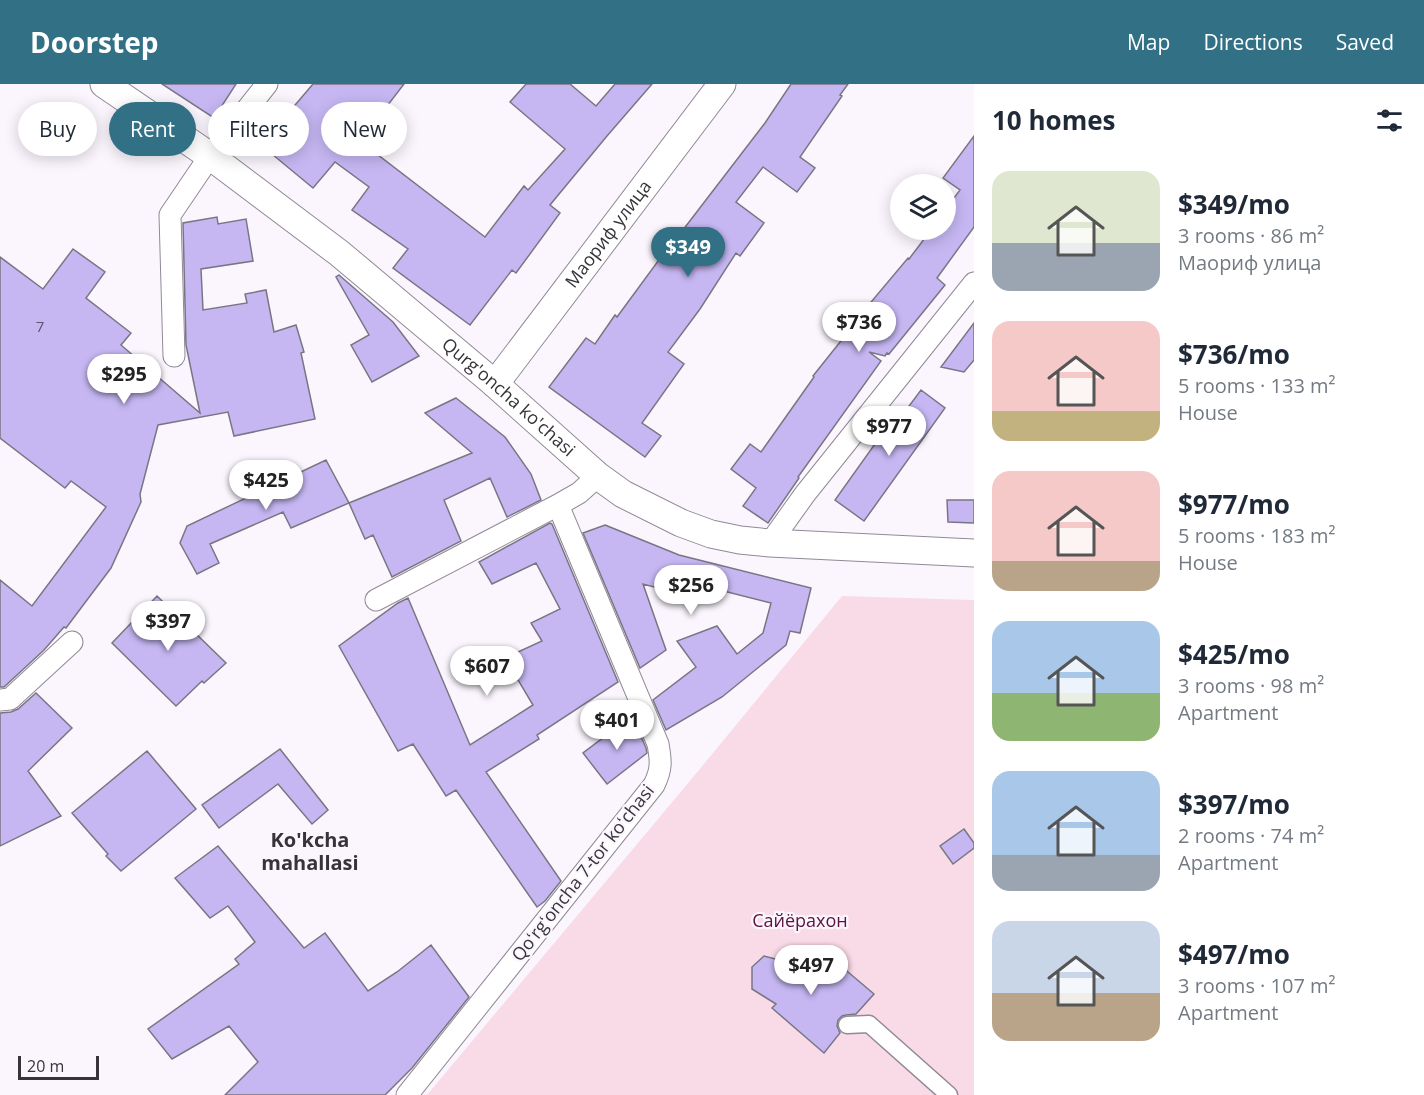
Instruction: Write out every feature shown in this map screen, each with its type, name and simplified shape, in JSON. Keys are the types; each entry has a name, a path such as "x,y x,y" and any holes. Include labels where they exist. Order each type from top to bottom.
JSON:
{"street":[{"name":"Qurg'oncha ko'chasi","path":"104,84 208,155"},
{"path":"253,102 267,84"},
{"name":"Маориф улица","path":"495,384 722,84"},
{"name":"Qurg'oncha ko'chasi","path":"210,156 339,253 495,384 598,476 623,494 681,523 711,534 740,540 974,553"},
{"path":"174,356 170,215 210,156"},
{"path":"770,543 805,494 974,283"},
{"path":"376,600 558,505 579,493 598,476"},
{"name":"Qoʻrgʻoncha 7-tor koʻchasi","path":"407,1095 654,784 660,772 661,758 658,744 558,505"},
{"path":"0,700 10,699 72,642"},
{"path":"847,1025 868,1024 949,1095"}],"green space":[{"name":"Сайёрахон","path":"842,596 974,600 974,1095 427,1095 699,770"}],"building":[{"path":"162,84 236,84 224,102 208,102 208,114 196,106 196,102 190,102"},
{"path":"313,84 404,84 390,102 321,102 321,156 380,156 485,237 524,186 528,190 565,149 510,102 526,84 570,84 596,106 615,84 652,84 550,205 560,213 516,273 512,270 470,325 393,268 408,249 352,210 369,187 335,162 313,188 274,156 309,156 309,102 298,102"},
{"path":"791,84 848,84 800,157 815,168 797,192 763,167 736,202 764,223 740,256 736,253 700,309 668,352 684,364 642,423 661,436 645,457 549,387 586,338 595,344 615,315 617,317 675,238 765,123"},
{"path":"974,136 974,227 937,278 945,285 889,354 885,356 869,352 881,361 768,523 743,506 756,488 731,469 750,444 761,452 813,376 851,326 923,240 956,240 956,195 960,190 956,187 956,174 946,174"},
{"path":"217,217 218,224 246,219 253,261 201,269 203,310 247,303 245,294 266,290 274,332 296,325 304,352 301,353 315,419 234,436 228,412 158,425 140,494 141,502 111,568 66,628 64,627 44,650 4,687 0,687 0,580 32,606 106,507 71,481 65,488 0,438 0,257 43,289 73,249 105,272 86,298 131,333 121,345 200,413 186,345 183,223"},
{"path":"339,275 393,322 419,356 372,382 351,345 369,335 336,277"},
{"path":"974,323 974,360 964,372 941,367"},
{"path":"921,390 945,408 864,521 835,500 882,434 886,437"},
{"path":"456,398 505,437 531,474 541,500 507,517 490,478 444,500 461,541 392,577 373,535 365,539 349,503 472,453 425,413"},
{"path":"326,460 349,503 291,528 283,512 210,544 219,563 197,574 180,543 187,526"},
{"path":"947,500 974,500 974,523 948,522"},
{"path":"550,523 618,682 537,735 539,739 486,772 561,881 545,901 537,907 456,790 446,796 413,744 398,751 339,646 408,598 470,745 533,705 505,658 542,641 531,623 560,609 536,563 492,584 479,562"},
{"path":"605,525 679,555 811,588 800,633 790,631 786,645 722,697 666,730 653,700 696,667 677,641 717,626 737,654 763,633 771,603 684,581 696,598 643,584 666,650 640,668 583,533"},
{"path":"157,596 226,663 204,683 202,681 176,706 112,643"},
{"path":"36,693 72,728 28,771 61,816 0,846 0,713 18,709"},
{"path":"632,716 647,753 607,784 583,753"},
{"path":"280,749 328,810 312,824 278,784 219,828 202,805"},
{"path":"147,751 196,809 121,871 72,813"},
{"path":"964,829 974,843 974,848 953,864 940,846"},
{"path":"218,846 304,948 325,933 368,991 431,945 469,997 412,1068 385,1095 225,1095 258,1062 229,1026 172,1059 148,1029 239,964 235,959 255,942 228,906 210,918 175,878"},
{"path":"822,950 874,994 856,1014 842,1016 838,1020 837,1026 840,1033 824,1053 772,1008 776,1004 752,989 752,967 764,956 783,961 800,976"}],"district":[{"name":"Ko'kcha mahallasi","path":"310,852"}]}
